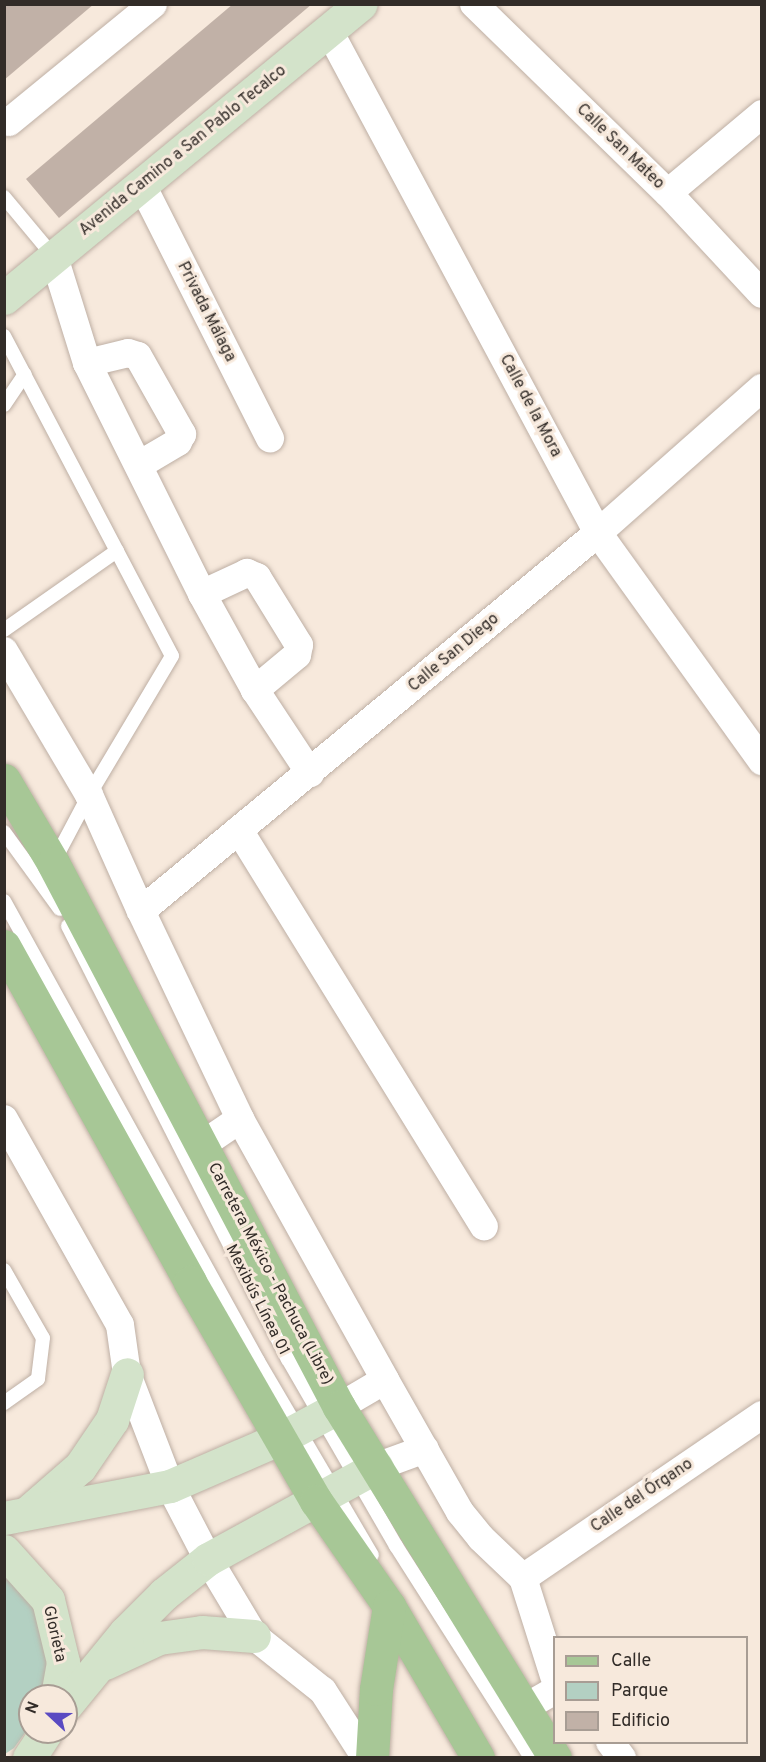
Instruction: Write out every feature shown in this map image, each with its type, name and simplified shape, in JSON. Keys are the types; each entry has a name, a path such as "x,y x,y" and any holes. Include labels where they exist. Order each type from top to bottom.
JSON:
{"main road":[{"name":"Carretera México - Pachuca (Libre)","path":"4,780 53,863 202,1146 310,1423 346,1484 526,1707 555,1758"},
{"name":"Carretera México - Pachuca (Libre)","path":"4,945 190,1282 310,1423 346,1484 389,1606 478,1758"},
{"path":"372,1758 376,1689 389,1606"}],"street":[{"path":"9,122 153,4"},
{"name":"Avenida Camino a San Pablo Tecalco","path":"4,298 361,4"},
{"name":"Calle San Mateo","path":"474,4 668,193 762,294"},
{"name":"Calle de la Mora","path":"329,31 598,533 762,761"},
{"path":"668,193 762,114"},
{"name":"Privada Málaga","path":"142,185 270,438"},
{"path":"54,257 87,363 202,594 255,690 310,773"},
{"path":"87,363 128,353 138,356 182,434 178,442 139,465"},
{"name":"Calle San Diego","path":"141,911 598,533 762,388"},
{"path":"202,594 247,573 258,577 299,645 297,655 255,690"},
{"path":"4,651 89,795 141,911 240,1119 385,1380 460,1512 481,1538 523,1578 553,1670"},
{"path":"239,830 484,1226"},
{"path":"4,1119 120,1325 127,1374 170,1486 207,1560 254,1636 322,1691 366,1758"},
{"path":"202,1146 240,1119"},
{"path":"15,1517 80,1467 112,1420 127,1374"},
{"path":"15,1517 170,1486 310,1423 385,1380"},
{"name":"Calle del Órgano","path":"523,1578 762,1414"},
{"path":"78,1690 164,1594 207,1560 346,1484 425,1449"},
{"name":"Glorieta","path":"4,1551 48,1600 63,1662 59,1684"},
{"path":"96,1668 159,1638 202,1632 254,1636"},
{"path":"526,1707 553,1692"},
{"path":"611,1744 622,1758"}],"lane":[{"path":"4,197 54,257"},
{"path":"4,336 172,656 89,795 53,863"},
{"path":"4,405 25,375"},
{"path":"4,630 117,551"},
{"name":"Mexibús Línea 01","path":"4,832 56,902 122,1037 282,1349 310,1423"},
{"name":"Mexibús Línea 01","path":"4,901 258,1361 310,1423"},
{"path":"4,1270 43,1338 38,1379 4,1403"},
{"path":"346,1484 492,1758"},
{"path":"346,1484 396,1546 531,1758"}],"green space":[{"path":"4,1558 51,1632 46,1684 18,1684 18,1742 5,1754"}],"building":[{"path":"4,4 94,4 4,80"},
{"path":"233,4 312,4 59,218 26,179"}]}
